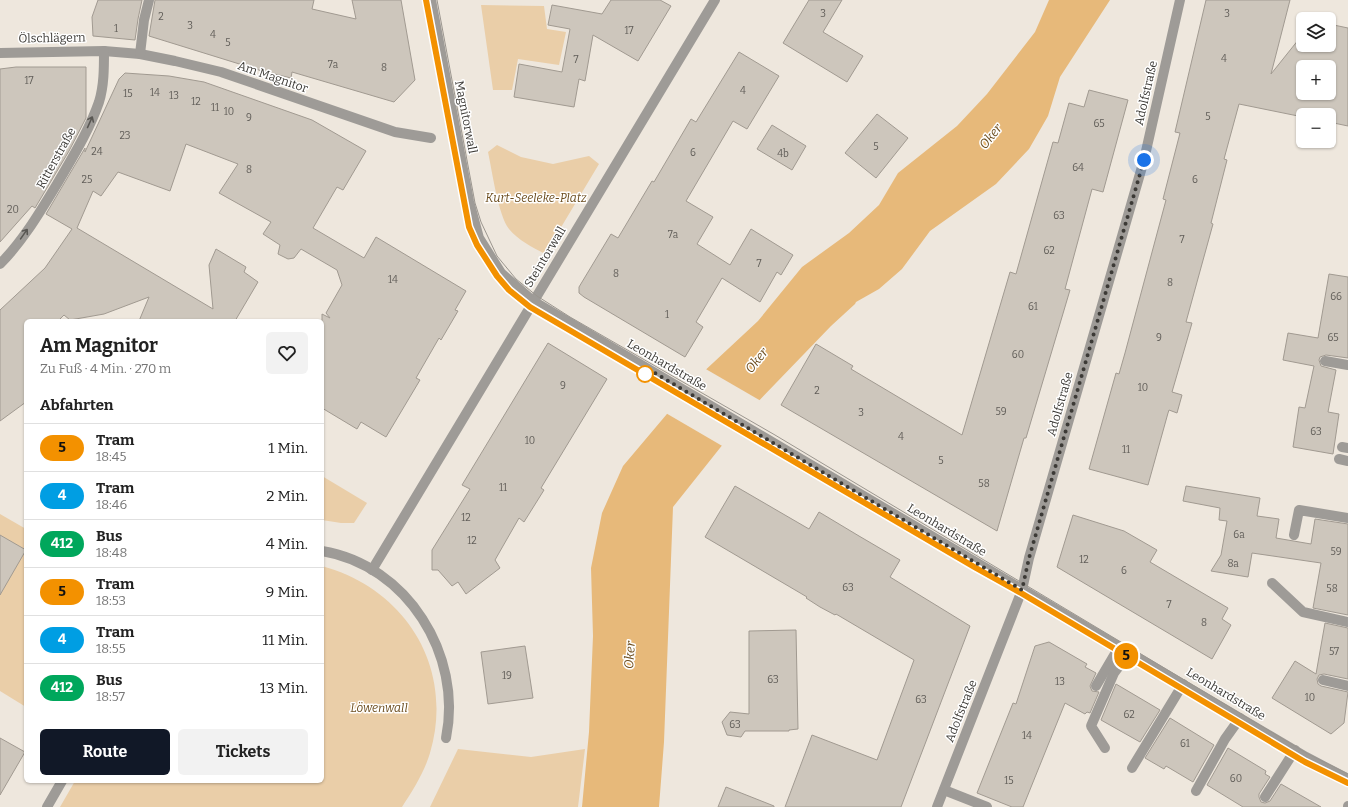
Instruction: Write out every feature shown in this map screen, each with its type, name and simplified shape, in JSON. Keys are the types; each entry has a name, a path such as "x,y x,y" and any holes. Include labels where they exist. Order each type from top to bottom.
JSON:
{"street":[{"path":"140,54 144,20 149,0"},
{"name":"Magnitorwall","path":"431,0 469,201 479,238 501,273 534,301"},
{"name":"Steintorwall","path":"372,570 715,0"},
{"name":"Adolfstraße","path":"937,807 1022,590 1031,551 1144,160 1180,0"},
{"name":"Am Magnitor","path":"104,51 140,54 221,72 395,132 431,138"},
{"name":"Ölschlägern","path":"0,53 104,51"},
{"name":"Ritterstraße","path":"0,264 10,254 42,208 76,151 99,102 105,73 104,51"},
{"name":"Leonhardstraße","path":"534,301 1118,647 1295,750 1348,778"},
{"path":"1325,361 1348,365"},
{"path":"1294,534 1299,510 1348,518"},
{"path":"324,551 350,559 372,570 409,600 423,619 435,640 443,662 448,686 450,710 446,738"},
{"path":"1272,582 1303,612 1348,622"},
{"path":"1096,686 1118,647"},
{"path":"1105,748 1091,726 1114,673 1129,653"},
{"path":"1323,680 1348,686"},
{"path":"1132,768 1183,684"},
{"path":"1196,791 1225,739 1240,718"},
{"path":"1265,797 1295,750"},
{"path":"47,807 61,783"},
{"path":"944,790 987,807"}],"green space":[{"path":"481,5 544,6 547,29 566,32 559,65 518,59 512,90 493,90"},
{"name":"Kurt-Seeleke-Platz","path":"497,145 521,157 553,164 589,156 599,164 545,254 517,237 509,229 505,222 499,203 488,152"},
{"path":"324,477 367,503 354,523 324,520"},
{"path":"0,514 24,528 24,706 0,691"},
{"name":"Löwenwall","path":"324,567 352,577 378,593 400,613 417,636 429,663 435,691 436,722 428,760 418,781 402,807 60,807 74,783 324,783"},
{"path":"458,749 531,757 585,749 578,807 430,807"}],"water":[{"name":"Oker","path":"1049,0 1110,0 1060,77 1048,116 1029,149 996,184 930,231 902,269 879,289 856,302 831,326 751,409 673,507 664,742 659,807 582,807 589,732 593,636 591,568 602,513 623,466 699,376 758,321 802,267 849,233 879,205 898,173 957,126 987,94 1035,32"}],"pier":[{"path":"704,368 761,401 724,447 664,412"}],"building":[{"path":"98,0 142,0 135,40 93,36 92,17"},
{"path":"155,0 314,0 312,9 356,19 352,0 401,0 415,80 394,102 292,72 291,78 262,71 149,36"},
{"path":"611,0 660,0 671,6 638,61 593,35 585,81 579,79 574,107 514,97 519,64 562,72 570,29 548,25 552,5 602,14"},
{"path":"809,0 842,0 823,32 863,56 847,82 783,43"},
{"path":"1206,0 1290,0 1271,74 1296,43 1296,52 1336,52 1336,25 1348,28 1348,126 1336,123 1336,108 1296,108 1296,116 1239,104 1224,159 1227,160 1211,223 1213,224 1186,322 1192,323 1172,392 1182,395 1177,413 1169,410 1148,485 1089,469 1116,373 1119,374 1125,353 1166,200 1163,199 1180,133 1175,132"},
{"path":"739,52 779,76 747,129 733,121 686,201 713,217 697,244 730,265 751,229 793,255 781,275 777,272 760,302 722,278 696,322 703,327 685,357 584,297 579,293 579,287 611,234 618,238 652,181 654,182 691,119 696,122"},
{"path":"16,67 86,67 86,118 69,151 35,208 32,206 0,242 0,69"},
{"path":"125,73 169,76 204,82 312,120 366,151 343,190 337,187 313,228 364,258 376,237 466,291 455,310 458,311 441,340 439,338 416,378 420,380 386,437 361,422 357,429 324,409 324,319 322,319 322,314 330,318 326,313 342,285 337,270 301,249 294,258 288,259 278,254 280,245 263,234 271,222 219,193 238,164 186,144 170,191 118,172 101,196 93,191 77,228 213,309 209,265 216,249 246,267 244,272 258,282 236,319 140,319 149,297 104,314 76,319 69,319 64,315 60,319 24,319 24,403 0,421 0,310 45,268 72,229 46,214 85,148 85,152 119,79"},
{"path":"1089,90 1128,100 1103,192 1092,189 1065,289 1070,290 997,531 781,405 816,344 853,366 851,369 962,435 1010,272 1016,274 1053,142 1058,143 1069,103 1084,107"},
{"path":"877,114 908,138 876,178 845,153"},
{"path":"772,125 806,146 792,170 757,149"},
{"path":"1329,274 1348,277 1348,358 1326,355 1320,357 1319,360 1321,366 1336,370 1328,412 1339,414 1333,454 1293,447 1299,407 1305,408 1314,366 1283,360 1288,333 1318,338"},
{"path":"548,343 607,379 541,488 544,490 524,522 519,518 495,560 500,568 466,594 458,582 452,586 438,570 432,570 432,550 470,489 462,485"},
{"path":"735,486 809,529 819,512 900,560 890,577 970,626 901,807 785,807 812,735 877,760 914,660 836,614 835,615 820,607 806,598 807,597 705,537"},
{"path":"1186,486 1260,498 1257,516 1279,519 1276,538 1311,544 1315,519 1348,524 1348,615 1313,608 1321,563 1252,553 1248,577 1211,571 1221,555 1227,521 1219,520 1220,508 1183,501"},
{"path":"1073,515 1124,531 1157,550 1150,562 1228,608 1222,619 1231,625 1212,659 1057,567"},
{"path":"0,535 24,549 24,553 0,595"},
{"path":"1325,623 1348,628 1348,679 1324,674 1319,675 1317,679 1318,684 1321,686 1348,692 1344,723 1331,734 1272,698 1295,661 1316,674"},
{"path":"796,630 798,729 789,731 745,731 741,737 727,735 722,722 730,712 749,714 749,631"},
{"path":"1049,642 1087,664 1085,667 1096,673 1090,686 1092,691 1099,692 1090,713 1087,712 1085,714 1065,703 1023,807 1012,807 977,793 1013,703 1016,704 1035,646"},
{"path":"525,646 533,698 488,704 481,652"},
{"path":"1116,684 1160,710 1140,742 1101,720"},
{"path":"1170,718 1214,745 1193,782 1166,766 1164,769 1145,758"},
{"path":"0,738 24,751 24,754 0,795"},
{"path":"1228,748 1266,771 1265,774 1270,777 1259,794 1261,802 1265,803 1270,801 1281,784 1321,807 1243,807 1207,785"},
{"path":"726,787 774,806 774,807 718,807"}],"tram line":[{"path":"426,0 463,205 469,227 487,263 509,290 530,307 1021,593 1305,762 1348,783"},
{"name":"5","path":"426,0 469,227 487,263 509,290 530,307 766,446 1021,593 1305,762 1348,783"},
{"path":"437,0 475,203 481,222 497,256 516,279 537,296 570,317 775,435 1308,754 1348,774"}],"route":[{"path":"645,374 648,369 1022,590 1029,558 1144,160"}]}
